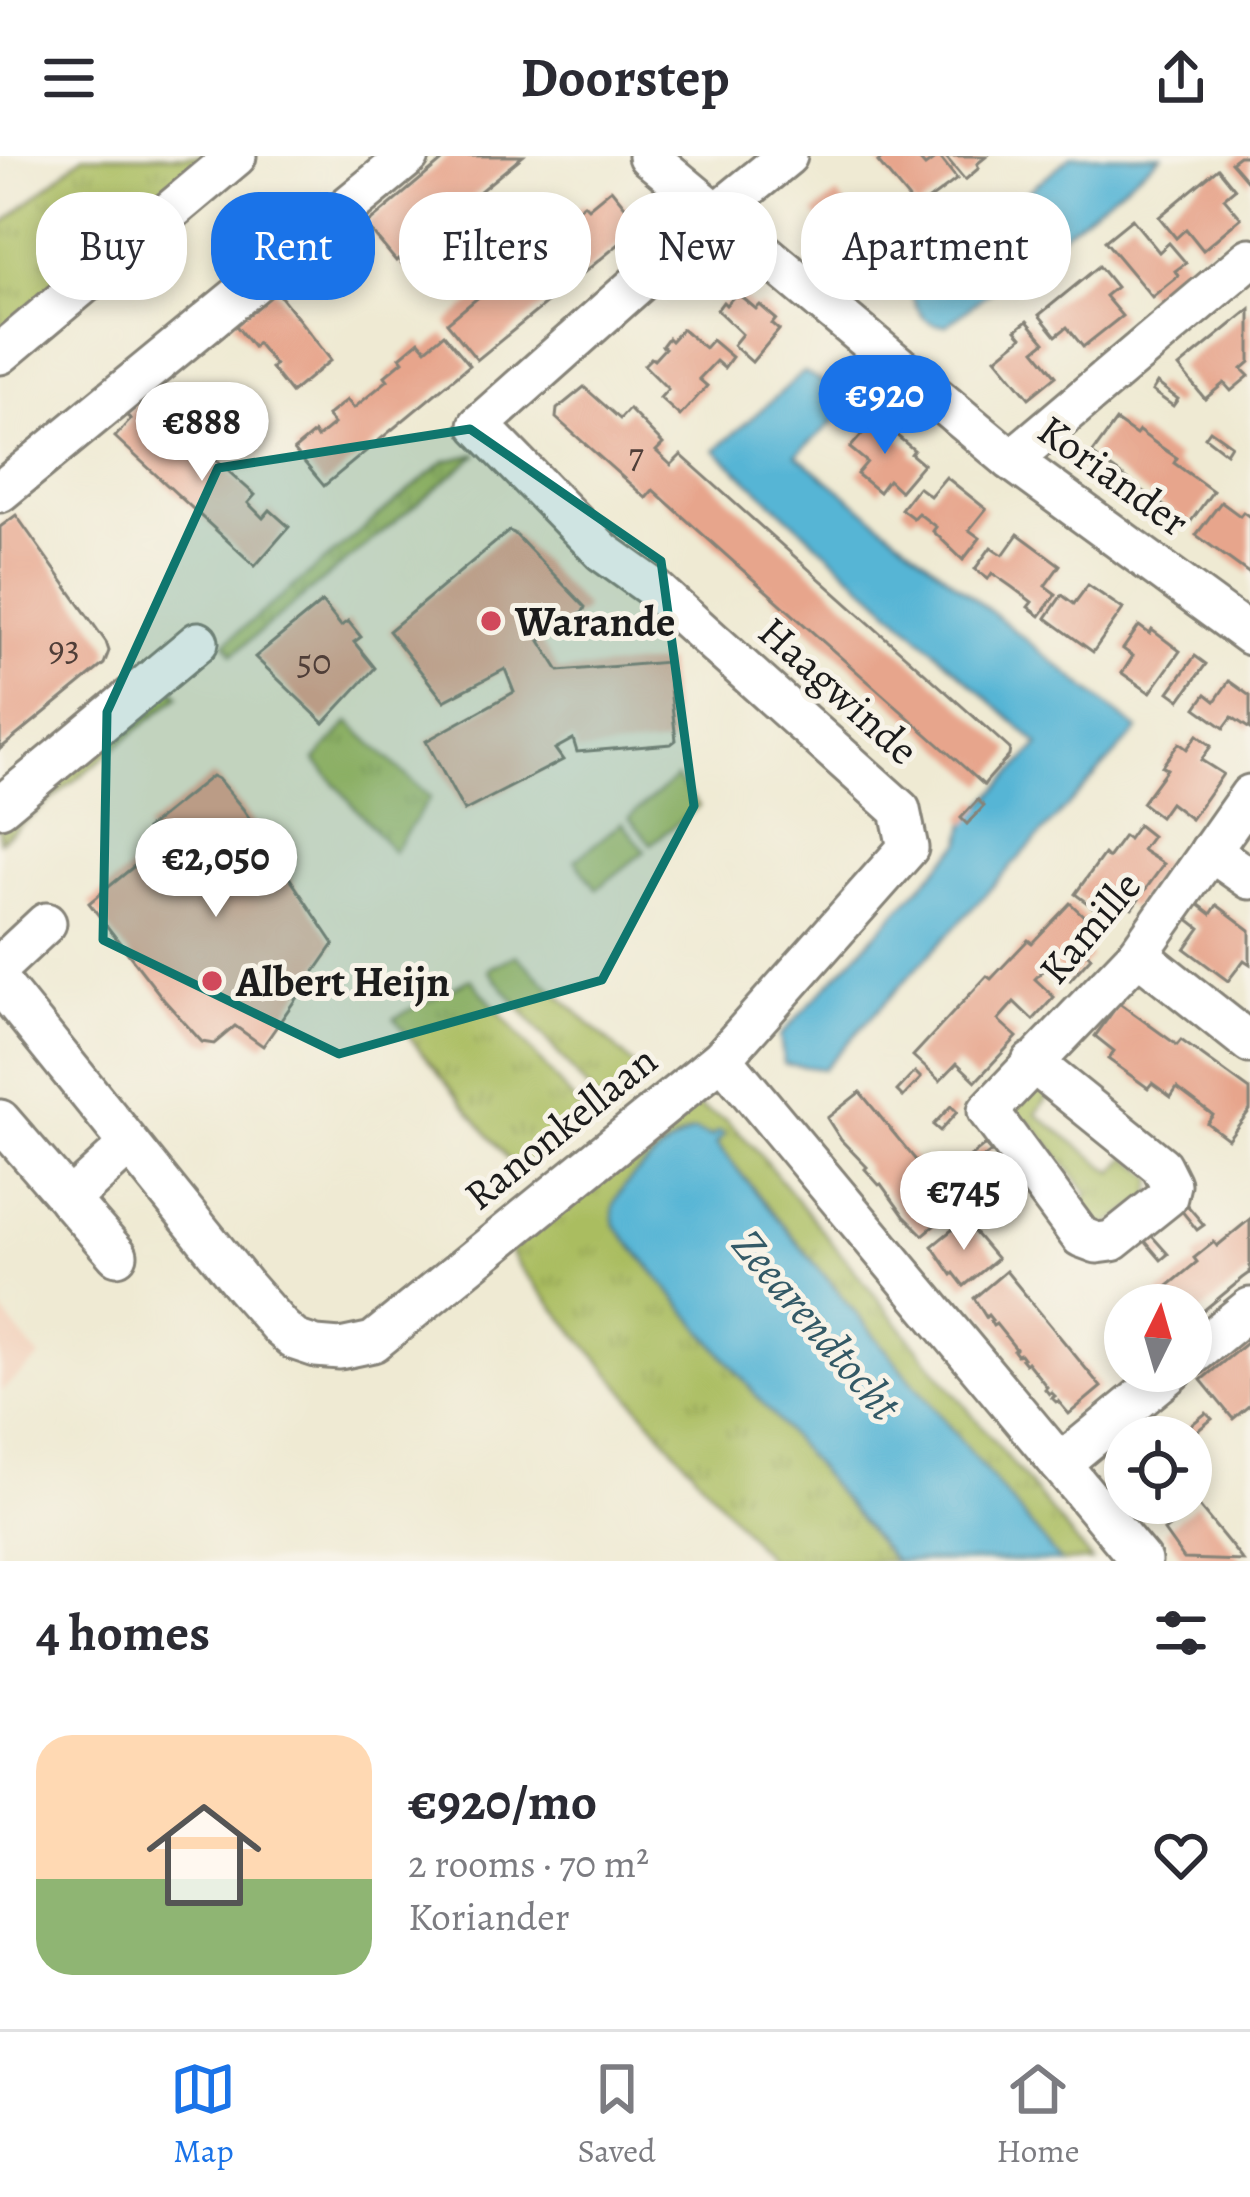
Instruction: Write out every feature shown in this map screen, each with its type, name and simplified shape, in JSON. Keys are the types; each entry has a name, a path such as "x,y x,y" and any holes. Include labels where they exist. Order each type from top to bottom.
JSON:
{"street":[{"path":"0,354 236,156"},
{"path":"0,492 410,156"},
{"name":"Koriander","path":"648,156 692,192"},
{"path":"743,192 787,156"},
{"path":"1011,460 1250,258"},
{"name":"Koriander","path":"777,263 1011,460 1250,635"},
{"name":"Haagwinde","path":"619,300 479,425 603,552 652,587 900,810 908,848 722,1058"},
{"path":"0,807 198,642"},
{"name":"Kamille","path":"1032,1063 1162,1166 1170,1184 1167,1197 1112,1241 1097,1243 1081,1237 988,1111 1032,1063 1138,954 1250,795"},
{"path":"1210,851 1250,879"},
{"path":"0,967 46,923"},
{"path":"1138,954 1250,1043"},
{"name":"Ranonkellaan","path":"0,983 244,1286 295,1340 316,1347 373,1342 722,1058 1141,1561"},
{"path":"0,1120 117,1255"},
{"path":"69,1200 130,1145"},
{"path":"1212,1340 1250,1308"},
{"path":"1060,1464 1147,1392"}],"highlighted area":[{"path":"470,429 661,561 694,806 602,980 339,1054 103,940 107,712 218,468"}],"shaded area":[{"path":"0,1309 40,1358 0,1392"}],"green space":[{"path":"83,156 218,156 175,192 40,192"},
{"path":"36,196 36,300 45,300 0,337 0,226"},
{"path":"478,454 233,654 225,643 445,461"},
{"path":"171,686 179,696 0,841 0,825"},
{"path":"349,722 430,798 393,852 315,760"},
{"path":"676,778 699,806 651,844 629,817"},
{"path":"622,822 645,851 597,889 575,860"},
{"path":"516,955 639,1070 602,1106 489,971"},
{"path":"471,979 588,1118 520,1174 394,1018"},
{"path":"1027,1082 1049,1096 1036,1114 1114,1173 1128,1156 1154,1178 1150,1197 1100,1230 1073,1209 1089,1194 1029,1120 1012,1133 1000,1114"},
{"path":"694,1101 725,1119 753,1146 1092,1561 1060,1561 716,1143 723,1135 711,1137 694,1131 661,1151 616,1199 615,1225 894,1561 770,1561 509,1250"}],"water":[{"path":"1071,156 1161,156 1071,227 1071,192 1027,192"},
{"path":"914,300 979,300 947,325 934,324"},
{"path":"804,372 832,387 841,415 796,455 1138,730 823,1069 784,1064 780,1036 962,842 966,823 1039,745 715,450"},
{"name":"Zeearendtocht","path":"694,1131 711,1137 719,1131 724,1135 716,1144 1060,1561 894,1561 615,1225 614,1205 626,1185 661,1152"}],"building":[{"path":"448,156 523,156 479,192 405,192"},
{"path":"885,156 916,156 925,166 939,156 957,179 940,192 903,192 878,162"},
{"path":"945,156 987,156 965,180"},
{"path":"1250,156 1250,184 1231,162"},
{"path":"1218,168 1235,189 1224,198 1241,218 1203,250 1186,229 1176,238 1159,217"},
{"path":"611,189 615,194 615,247 591,267 591,206"},
{"path":"399,197 399,260 375,236 375,217"},
{"path":"1132,219 1159,252 1169,243 1186,263 1152,297 1105,241"},
{"path":"1099,266 1116,287 1105,296 1122,316 1083,347 1067,327 1056,336 1039,315 1057,300 1071,300 1071,289"},
{"path":"260,300 284,300 331,360 291,393 271,368 275,365 233,322"},
{"path":"475,300 550,300 477,360 447,323"},
{"path":"731,300 745,300 776,319 772,324 779,330 752,362 733,345 742,334 717,310 723,302 726,305"},
{"path":"1250,309 1250,362 1242,369 1249,376 1231,391 1224,383 1205,399 1179,367"},
{"path":"1027,321 1045,342 1035,350 1056,376 1029,398 996,358 1022,337 1016,330"},
{"path":"682,329 705,348 712,340 732,357 724,368 716,361 699,379 707,386 680,416 660,398 668,389 644,365"},
{"path":"444,334 470,365 324,486 294,450 334,424 327,416 347,400 354,408 388,380 385,376 403,361 400,357 419,341 426,349"},
{"path":"1157,383 1178,399 1173,406 1152,391"},
{"path":"584,387 620,419 629,409 663,444 656,451 671,465 681,455 1010,749 984,785 653,490 646,498 556,418 557,409"},
{"path":"138,402 160,423 167,415 186,432 178,440 194,454 201,447 255,495 248,503 263,518 270,510 289,527 255,566 115,437"},
{"path":"876,418 914,450 911,454 923,464 900,491 888,480 879,492 857,474 867,462 850,448"},
{"path":"1116,421 1177,458 1174,463 1213,491 1189,524 1092,454"},
{"path":"1210,430 1231,445 1226,453 1205,437"},
{"path":"946,477 986,509 969,530 980,538 963,560 933,531 936,527 918,513 913,518 901,509 918,487 930,496"},
{"path":"1221,502 1240,516 1243,512 1250,517 1250,574 1196,535"},
{"path":"16,515 109,651 104,664 0,749 0,527"},
{"path":"509,531 585,607 540,641 559,671 667,662 676,740 577,752 573,739 555,749 563,760 464,811 426,741 514,692 505,669 444,701 389,631"},
{"path":"1018,534 1060,565 1045,586 1056,594 1040,616 1028,607 1032,602 1012,587 992,573 988,579 975,569 991,547 1003,555"},
{"path":"1088,585 1123,609 1093,652 1046,618 1062,595 1074,604"},
{"path":"322,602 341,626 348,621 361,637 354,642 375,668 324,723 255,657"},
{"path":"1139,626 1180,651 1150,693 1122,673 1133,656 1123,649"},
{"path":"1195,656 1206,664 1180,700 1169,692"},
{"path":"1229,681 1250,696 1250,729 1232,717 1224,728 1196,708 1206,694 1215,701"},
{"path":"1197,735 1211,746 1201,760 1223,774 1191,819 1170,803 1160,817 1142,803 1179,743 1187,749"},
{"path":"212,776 243,809 334,944 263,1046 235,1026 214,1044 202,1042 89,903 160,845 146,829"},
{"path":"978,800 984,806 967,824 961,818"},
{"path":"1138,825 1152,836 1142,850 1164,864 1132,908 1111,893 1098,911 1075,894 1104,854 1108,858"},
{"path":"1070,903 1089,921 1072,939 1091,957 1070,980 1051,962 1035,979 1054,997 1033,1020 1014,1002 998,1020 1017,1037 976,1081 957,1063 940,1081 913,1056 987,976 991,979 1028,940 1032,943"},
{"path":"1198,904 1211,914 1217,905 1250,930 1250,964 1244,960 1228,981 1185,949 1200,928 1187,918"},
{"path":"1119,1003 1250,1090 1250,1110 1228,1139 1207,1123 1213,1115 1177,1088 1171,1097 1152,1083 1148,1088 1108,1059 1114,1051 1095,1036"},
{"path":"915,1072 921,1078 903,1097 897,1091"},
{"path":"860,1092 955,1208 923,1235 827,1118"},
{"path":"951,1106 957,1112 940,1131 933,1125"},
{"path":"985,1145 991,1152 970,1168 965,1161"},
{"path":"1187,1205 1204,1225 1197,1230 1181,1210"},
{"path":"1250,1219 1250,1273 1212,1304 1212,1284 1170,1284 1197,1262 1194,1258 1214,1242 1217,1246"},
{"path":"964,1220 997,1259 964,1286 932,1246"},
{"path":"1151,1235 1168,1254 1161,1260 1144,1240"},
{"path":"1006,1271 1101,1387 1069,1414 974,1298"},
{"path":"1250,1340 1250,1405 1233,1419 1211,1392 1212,1371"},
{"path":"1212,1523 1243,1561 1184,1559 1164,1531 1173,1524"}],"place":[{"name":"Warande","path":"491,621"},
{"name":"Albert Heijn","path":"212,981"}]}
